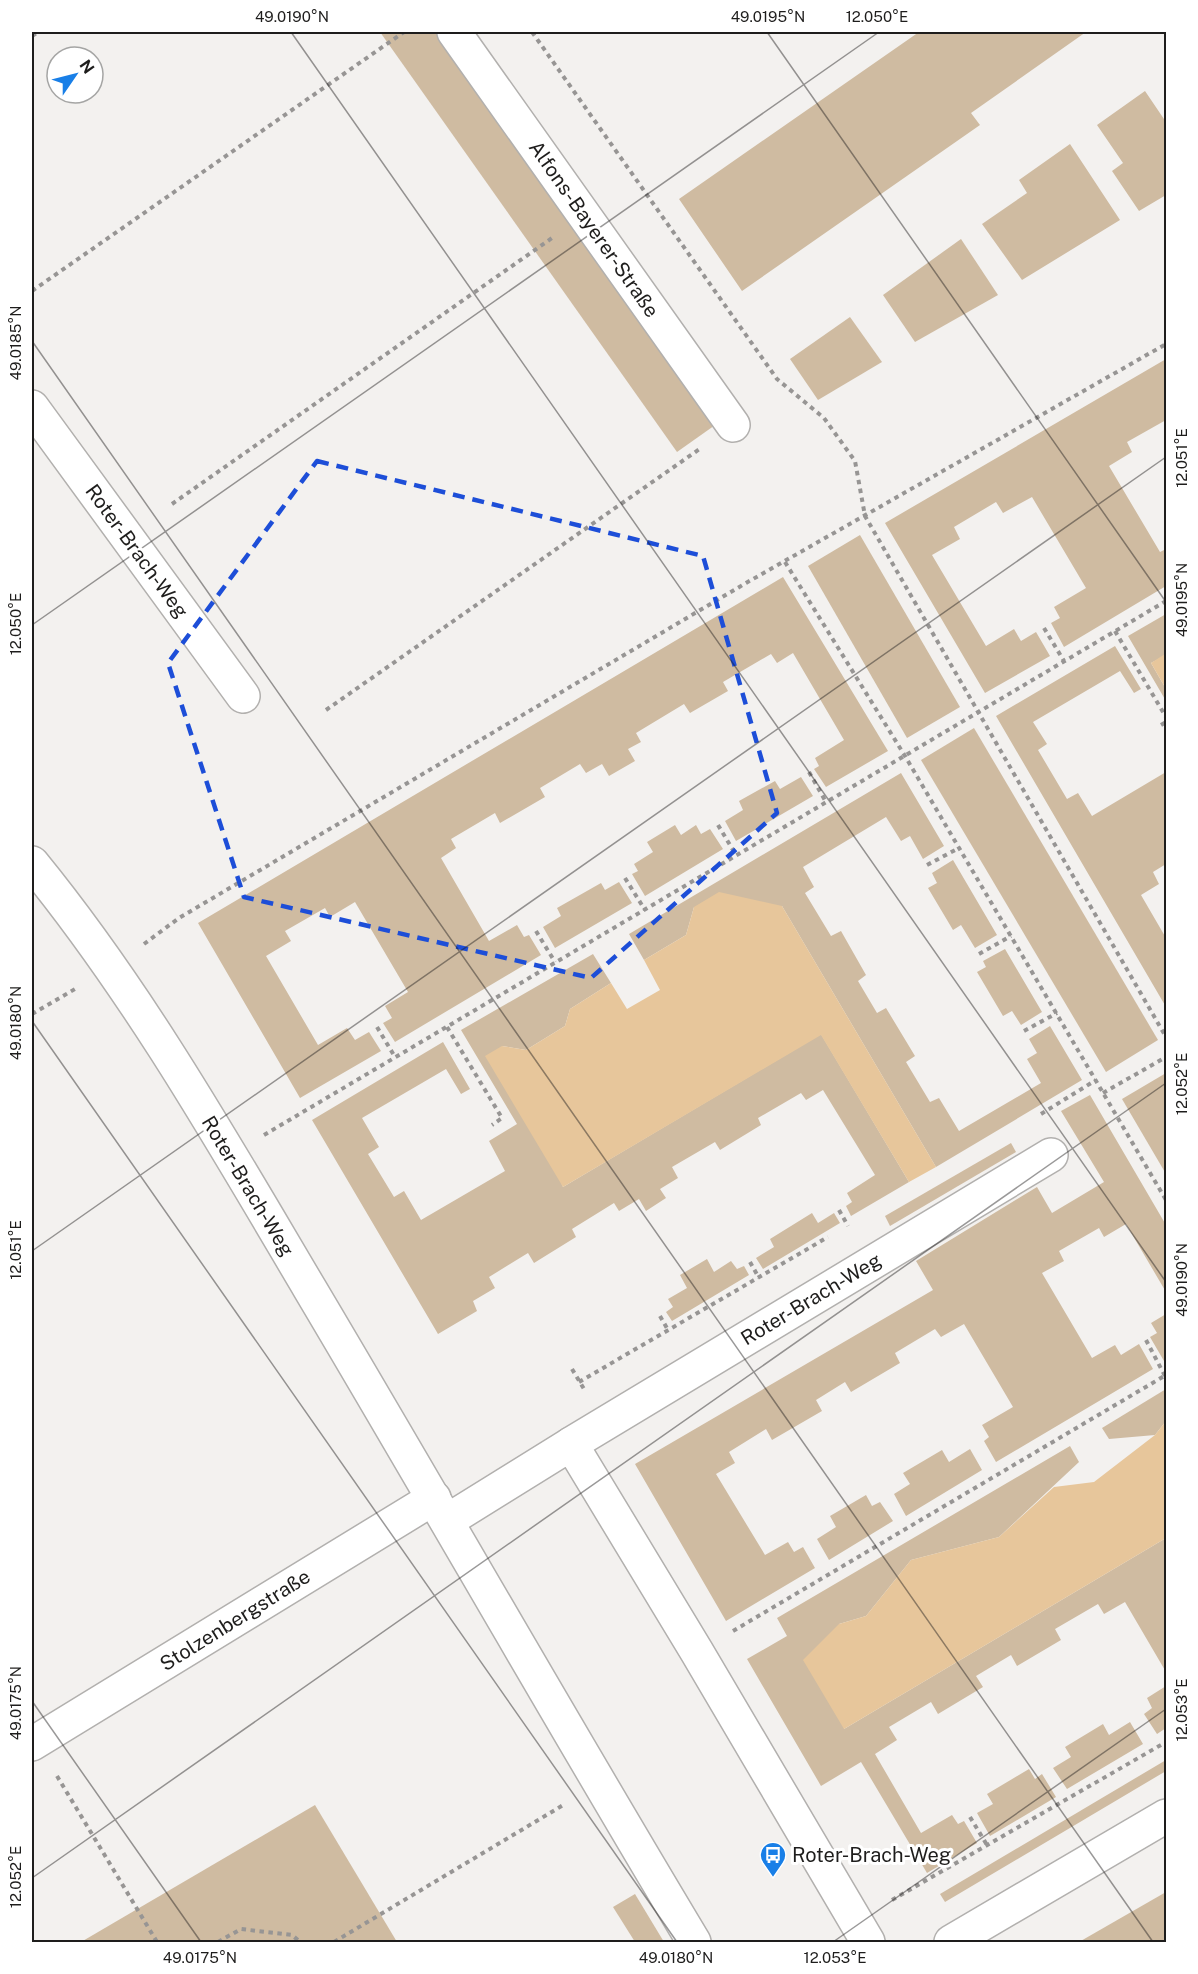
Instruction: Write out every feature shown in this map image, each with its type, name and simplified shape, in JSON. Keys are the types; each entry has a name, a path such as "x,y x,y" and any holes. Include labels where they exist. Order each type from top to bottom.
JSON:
{"street":[{"name":"Alfons-Bayerer-Straße","path":"454,32 733,426"},
{"name":"Roter-Brach-Weg","path":"32,407 243,696"},
{"name":"Roter-Brach-Weg","path":"32,863 112,968 230,1155 441,1509 599,1784 694,1942"},
{"name":"Roter-Brach-Weg","path":"441,1509 571,1444 1051,1155"},
{"path":"571,1444 862,1932"},
{"name":"Stolzenbergstraße","path":"33,1740 441,1509"},
{"path":"951,1942 1167,1816"}],"path":[{"path":"32,36 38,32"},
{"path":"32,291 404,32"},
{"path":"532,32 777,379 824,418 855,461 865,516 1167,1037"},
{"path":"172,504 584,215"},
{"path":"32,1014 112,968 178,918 746,583 1167,344"},
{"path":"326,710 733,426"},
{"path":"785,562 905,756 1167,1200"},
{"path":"230,1155 1167,601"},
{"path":"1044,628 1064,661"},
{"path":"1115,631 1167,717"},
{"path":"1161,725 1167,722"},
{"path":"809,772 826,802"},
{"path":"718,825 736,855"},
{"path":"927,865 959,848"},
{"path":"625,878 645,910"},
{"path":"536,931 555,962"},
{"path":"979,954 1011,936"},
{"path":"1024,1031 1056,1013"},
{"path":"377,1027 395,1057"},
{"path":"447,1027 502,1118 492,1125"},
{"path":"1103,1093 1167,1057"},
{"path":"579,1382 848,1226 839,1210"},
{"path":"750,1262 759,1278"},
{"path":"660,1316 668,1330"},
{"path":"697,1652 1166,1375 1146,1341"},
{"path":"33,1740 157,1942"},
{"path":"862,1932 987,1845 1167,1742"},
{"path":"334,1942 599,1784"},
{"path":"970,1817 987,1845"},
{"path":"218,1942 241,1929 292,1935 300,1942"}],"highlighted area":[{"path":"317,461 703,556 777,813 591,978 244,897 168,663"}],"shaded area":[{"path":"380,32 441,32 718,423 677,452"},
{"path":"919,32 1086,32 971,113 980,125 742,291 679,199"},
{"path":"1145,91 1166,122 1166,195 1139,211 1112,171 1123,163 1097,125"},
{"path":"1070,144 1120,220 1022,280 982,224 1027,193 1019,180"},
{"path":"961,239 998,295 915,342 883,295"},
{"path":"850,317 882,362 818,400 790,359"},
{"path":"1166,359 1166,420 1127,442 1132,452 1109,466 1160,552 1166,549 1166,586 1064,647 1051,623 1060,618 1054,607 1086,588 1032,497 1003,513 996,502 954,527 960,539 932,555 986,646 1014,629 1021,641 1036,632 1050,656 985,693 885,523"},
{"path":"860,535 960,707 907,738 808,566"},
{"path":"783,577 888,751 826,787 814,769 819,766 815,758 844,740 793,653 777,663 771,654 723,682 728,691 690,713 684,704 636,733 641,742 628,749 635,761 609,776 602,764 586,773 580,764 540,788 545,797 500,823 495,813 451,839 456,848 441,858 489,941 517,925 524,937 529,935 541,955 395,1042 383,1023 392,1018 385,1006 408,992 355,902 330,917 325,908 285,931 291,941 266,956 318,1045 347,1028 355,1040 369,1032 381,1051 300,1098 198,923"},
{"path":"1166,614 1166,655 1151,663 1166,689 1166,701 1128,636"},
{"path":"1115,646 1141,689 1134,693 1120,671 1033,722 1047,744 1038,750 1067,799 1078,793 1092,816 1166,772 1166,864 1153,872 1159,884 1141,895 1166,938 1166,1007 996,716"},
{"path":"1166,655 1166,689 1151,663"},
{"path":"974,728 1158,1040 1106,1072 921,760"},
{"path":"901,773 944,846 923,859 910,836 901,841 886,817 803,867 814,887 805,893 831,936 841,931 866,975 858,981 877,1013 886,1008 915,1056 906,1062 930,1102 939,1098 959,1131 1041,1083 1027,1059 1037,1053 1029,1039 1050,1026 1082,1080 936,1167 782,906 694,907 686,935 644,960 629,934"},
{"path":"801,777 813,796 736,841 725,821 743,810 739,801 775,781 780,789"},
{"path":"675,825 681,835 696,825 701,834 710,829 723,849 645,896 632,874 638,871 634,864 653,852 647,842"},
{"path":"953,860 997,935 975,948 961,925 953,930 928,888 937,883 932,873"},
{"path":"619,882 632,903 555,948 543,927 561,916 557,908 601,883 605,890"},
{"path":"719,892 782,906 936,1167 909,1182 821,1035 563,1187 485,1056 502,1046 526,1050 565,1026 570,1009 611,983 627,1009 660,990 644,960 686,935 694,907"},
{"path":"1005,949 1042,1012 1021,1025 1012,1011 1003,1016 977,972 986,967 983,961"},
{"path":"593,954 611,983 570,1009 565,1026 526,1050 502,1046 563,1187 821,1034 909,1182 851,1216 846,1206 852,1202 847,1193 875,1175 823,1090 806,1100 801,1093 758,1118 761,1125 720,1150 715,1142 672,1167 678,1178 660,1189 666,1198 646,1211 639,1199 619,1211 614,1203 572,1229 576,1237 534,1263 528,1253 489,1277 495,1288 473,1301 477,1311 438,1334 312,1120 443,1042 470,1089 461,1094 446,1069 362,1118 379,1147 368,1154 394,1197 404,1191 421,1220 505,1171 489,1141 517,1124 461,1030"},
{"path":"1166,1073 1166,1174 1122,1099"},
{"path":"1090,1095 1166,1225 1166,1292 1126,1224 1104,1237 1099,1228 1059,1251 1064,1261 1042,1273 1092,1358 1115,1345 1121,1355 1139,1344 1153,1369 996,1462 984,1441 989,1437 982,1425 1013,1407 964,1324 941,1337 935,1329 895,1353 900,1363 851,1392 845,1382 816,1400 822,1411 772,1440 766,1429 729,1452 735,1463 716,1474 765,1555 788,1542 794,1552 803,1547 815,1568 726,1621 635,1464 933,1290 916,1261 1037,1187 1052,1213 1104,1182 1061,1111"},
{"path":"1011,1143 1016,1152 890,1226 885,1216"},
{"path":"812,1213 818,1223 834,1213 840,1223 763,1269 756,1258 774,1247 770,1239"},
{"path":"707,1259 714,1272 731,1261 737,1269 744,1266 749,1275 672,1321 666,1312 673,1307 668,1299 687,1288 680,1275"},
{"path":"1166,1314 1166,1360 1164,1361 1150,1337 1157,1333 1151,1323"},
{"path":"1166,1389 1166,1421 1155,1435 1109,1439 1102,1428"},
{"path":"1166,1421 1166,1538 844,1729 803,1660 839,1624 866,1616 911,1560 999,1537 1054,1487 1094,1482 1155,1435"},
{"path":"1070,1446 1079,1462 999,1537 911,1560 866,1616 839,1624 844,1729 1166,1538 1166,1672 1125,1602 1104,1614 1098,1604 1055,1629 1061,1640 1017,1666 1011,1655 976,1676 983,1687 938,1714 931,1702 889,1727 897,1740 875,1754 921,1833 952,1815 958,1824 964,1821 977,1843 927,1873 861,1762 821,1786 747,1659 787,1636 777,1618"},
{"path":"970,1449 982,1470 906,1516 894,1494 910,1484 903,1473 942,1450 949,1462"},
{"path":"866,1495 872,1506 880,1502 893,1521 829,1560 817,1539 836,1527 830,1516"},
{"path":"1166,1686 1166,1728 1157,1734 1144,1714 1152,1708 1147,1698"},
{"path":"1130,1722 1143,1744 1067,1789 1053,1768 1071,1757 1065,1747 1103,1724 1109,1735"},
{"path":"1166,1760 1166,1771 945,1902 940,1894"},
{"path":"1029,1769 1035,1779 1042,1774 1056,1797 990,1836 977,1813 993,1804 987,1794"},
{"path":"315,1805 397,1942 81,1942"},
{"path":"1166,1892 1166,1942 1079,1942"},
{"path":"635,1894 664,1942 635,1942 613,1907"}],"place":[{"name":"Roter-Brach-Weg","path":"773,1878"}]}
